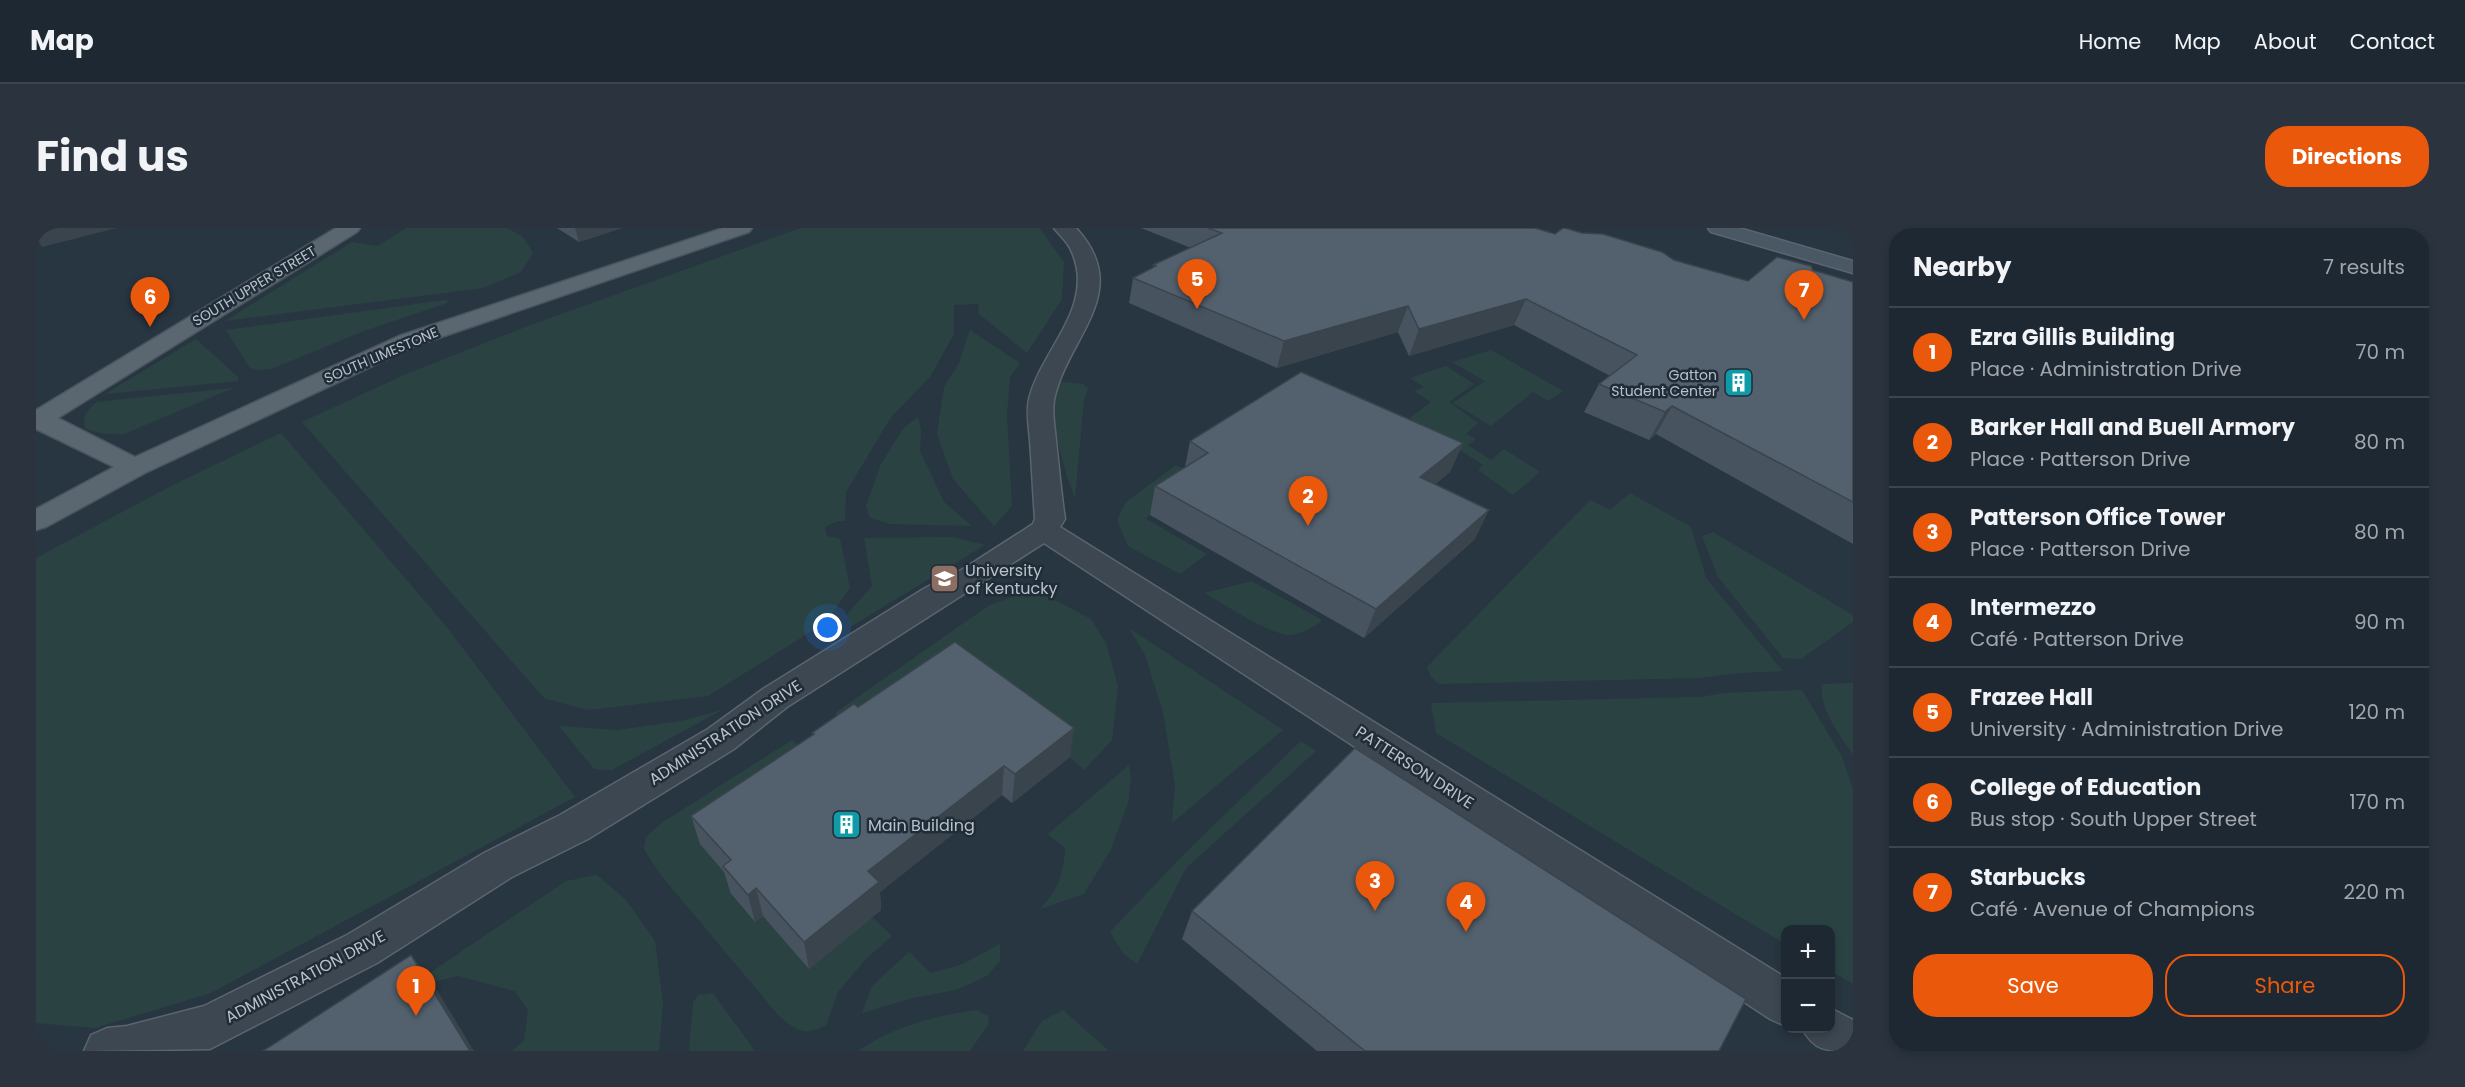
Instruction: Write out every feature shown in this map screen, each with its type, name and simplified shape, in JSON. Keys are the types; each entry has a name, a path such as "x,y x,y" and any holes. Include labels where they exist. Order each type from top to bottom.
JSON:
{"main road":[{"name":"SOUTH UPPER STREET","path":"37,420 350,228"},
{"name":"SOUTH LIMESTONE","path":"36,521 135,467 407,341 742,228"},
{"path":"1719,228 1853,267"},
{"path":"37,420 135,467"}],"street":[{"path":"1044,530 1050,519 1042,399 1053,368 1080,321 1089,296 1092,278 1084,256 1071,234 1064,228"},
{"name":"PATTERSON DRIVE","path":"1044,530 1781,1001"},
{"name":"ADMINISTRATION DRIVE","path":"106,1051 127,1050 210,1027 362,949 498,865 582,822 711,744 775,699 1044,530"},
{"path":"1831,1033 1853,1047"}],"green space":[{"path":"406,228 507,228 523,237 533,253 521,272 483,288 225,321 352,242 378,246"},
{"path":"801,228 1039,228 1064,262 1062,299 1027,353 979,314 978,304 954,305 954,334 930,377 891,417 846,492 845,521 837,521 825,527 827,536 840,539 850,588 826,622 708,696 588,710 544,698 302,422 404,375 528,326"},
{"path":"445,300 450,302 364,331 271,369 250,368 226,330"},
{"path":"970,330 1020,363 1010,377 1007,414 1012,506 994,526 953,479 937,434 944,387 959,363"},
{"path":"196,339 238,377 238,381 105,394"},
{"path":"1491,350 1563,391 1548,401 1533,392 1491,426 1453,403 1485,381 1452,362"},
{"path":"1446,366 1474,384 1449,402 1478,423 1466,434 1476,439 1468,445 1491,460 1504,449 1540,472 1513,495 1478,470 1483,465 1410,418 1431,402 1414,391 1424,387 1410,378"},
{"path":"1063,382 1083,384 1088,388 1084,400 1075,498 1061,456 1056,428 1057,384"},
{"path":"233,388 124,434 104,434 86,429 84,421 86,414 96,402"},
{"path":"918,417 921,431 920,451 944,502 972,526 890,524 870,518 866,506 881,464 903,429"},
{"path":"281,433 446,626 575,797 211,993 95,1028 36,1023 36,558 171,486"},
{"path":"1176,465 1185,470 1146,519 1207,554 1180,574 1128,546 1117,520 1126,502"},
{"path":"1630,493 1691,527 1706,578 1783,671 1699,678 1439,684 1431,677 1427,667 1590,500 1610,510"},
{"path":"1713,532 1848,612 1853,616 1853,622 1801,659 1783,658 1718,577 1702,536"},
{"path":"952,537 985,545 850,627 848,613 872,586 864,538"},
{"path":"1252,581 1322,620 1311,628 1288,635 1258,624 1204,593"},
{"path":"1023,593 1045,595 1091,619 1106,643 1118,686 1112,740 1084,770 1069,757 857,733 835,713 988,606"},
{"path":"1129,628 1283,730 1172,823 1175,785 1163,712 1145,655"},
{"path":"1853,683 1853,755 1831,721 1823,703 1822,684"},
{"path":"1802,690 1842,757 1853,789 1853,984 1835,973 1835,925 1781,925 1781,942 1436,733 1431,703 1700,697 1725,693"},
{"path":"722,710 612,770 594,769 559,726 617,730 681,721"},
{"path":"792,740 829,774 739,888 731,895 755,922 763,916 872,917 892,936 865,960 838,992 826,1025 812,1031 796,1029 779,1016 660,874 644,849 646,837 663,822"},
{"path":"1301,741 1316,751 1186,868 1137,964 1123,953 1110,932 1185,853"},
{"path":"1129,765 1131,777 1128,803 1111,849 1084,894 1040,909 1056,888 1064,858 1065,848 1048,834"},
{"path":"597,875 626,900 655,941 663,1004 659,1051 512,1051 524,1041 528,1010 515,991 458,976 432,982 425,976 566,881"},
{"path":"1000,944 1000,961 987,976 956,990 913,998 862,1013 872,986 909,952 931,973 963,964"},
{"path":"713,993 755,1051 689,1051 693,1002 698,995"},
{"path":"977,1010 989,1016 988,1025 970,1051 858,1051 886,1035 915,1023"},
{"path":"1063,1010 1108,1051 1023,1051 1042,1021"}],"building":[{"name":"Gatton Student Center","path":"1208,228 1535,228 1555,234 1565,228 1582,233 1603,234 1662,252 1674,260 1748,281 1777,257 1811,266 1813,270 1853,282 1853,502 1672,406 1665,412 1599,384 1637,355 1526,299 1419,329 1408,306 1284,341 1133,278 1156,266 1153,265 1222,233"},
{"path":"1301,372 1463,443 1420,477 1489,510 1376,609 1155,486 1208,453 1190,441"},
{"name":"Main Building","path":"955,642 1074,728 1015,774 1004,766 868,871 879,882 804,942 756,888 748,895 723,866 731,860 691,816 814,734 812,733 854,704 858,707"},
{"path":"1355,748 1746,999 1719,1051 1365,1051 1192,911"},
{"path":"411,955 470,1051 263,1051"}],"place":[{"name":"Frazee Hall","path":"1197,309"},
{"name":"Starbucks","path":"1804,320"},
{"name":"College of Education","path":"150,327"},
{"name":"Gatton Student Center","path":"1738,383"},
{"name":"Barker Hall and Buell Armory","path":"1308,526"},
{"name":"University of Kentucky","path":"944,579"},
{"name":"Main Building","path":"847,825"},
{"name":"Patterson Office Tower","path":"1375,911"},
{"name":"Intermezzo","path":"1466,932"},
{"name":"Ezra Gillis Building","path":"416,1016"}]}
